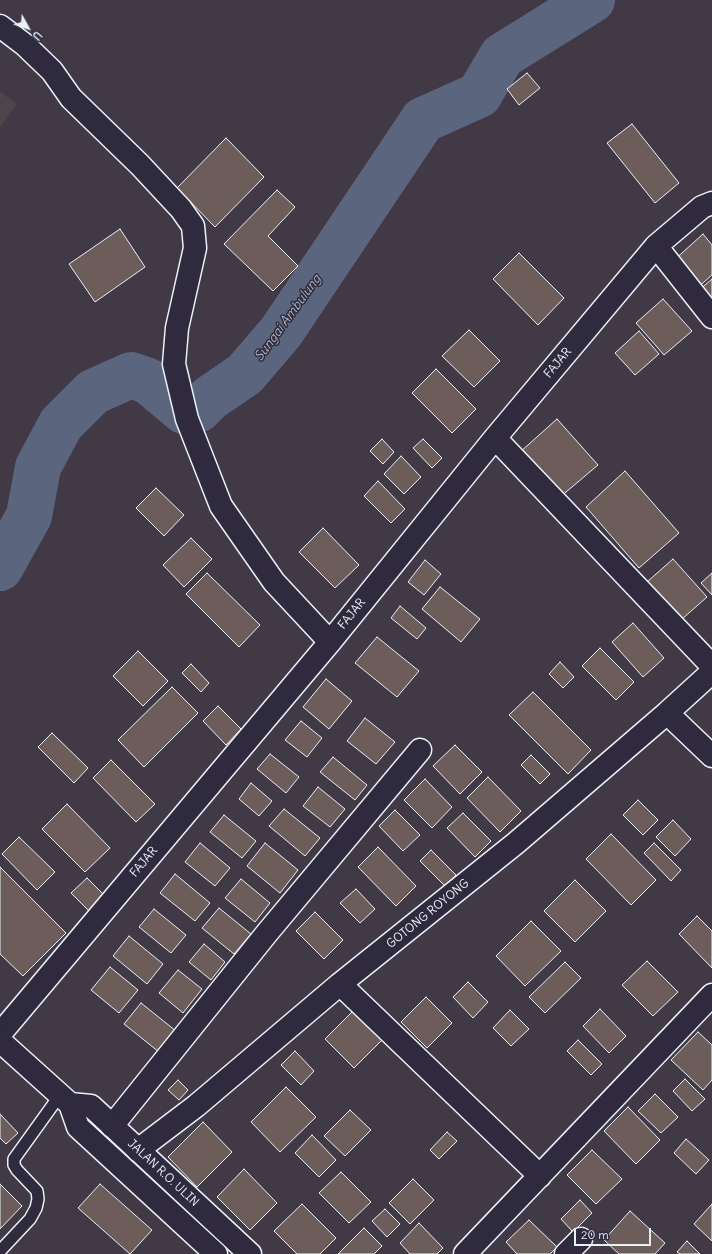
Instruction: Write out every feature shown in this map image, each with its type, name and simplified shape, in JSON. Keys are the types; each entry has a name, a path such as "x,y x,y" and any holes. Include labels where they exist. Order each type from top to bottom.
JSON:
{"street":[{"path":"0,26 25,45 52,71 71,98 140,165 182,209 193,226 195,248 177,328 174,364 187,419 221,506 274,582 330,642"},
{"name":"FAJAR","path":"0,1034 330,642 495,438 656,246 702,207 712,203"},
{"path":"656,246 712,316"},
{"path":"495,438 712,666"},
{"name":"GOTONG ROYONG","path":"138,1150 196,1106 340,984 516,843 667,713 712,672"},
{"path":"667,713 712,756"},
{"path":"112,1126 267,933 420,750"},
{"path":"340,984 540,1176"},
{"path":"466,1254 712,995"},
{"name":"JALAN R.O. ULIN","path":"0,1041 65,1099 78,1127 216,1254"},
{"name":"JALAN R.O. ULIN","path":"65,1099 92,1106 250,1254"},
{"path":"191,1231 207,1214"}],"lane":[{"path":"0,1251 30,1219 36,1208 38,1199 37,1191 17,1170 14,1158 65,1099"}],"shaded area":[{"path":"0,92 17,104 0,127"}],"building":[{"path":"527,73 540,88 519,105 507,89"},
{"path":"632,124 679,183 655,203 607,143"},
{"path":"226,138 264,177 215,227 177,188"},
{"path":"277,190 295,207 268,236 298,266 273,291 224,244"},
{"path":"120,229 145,267 95,302 69,264"},
{"path":"703,234 712,245 712,275 696,289 672,262"},
{"path":"519,253 564,298 538,325 493,279"},
{"path":"712,279 712,308 698,291"},
{"path":"663,299 692,331 664,355 636,323"},
{"path":"469,330 500,361 474,387 442,356"},
{"path":"639,331 659,354 635,375 615,353"},
{"path":"436,369 476,409 452,433 412,393"},
{"path":"557,419 598,465 559,498 519,453"},
{"path":"382,439 394,452 383,464 370,451"},
{"path":"423,439 442,458 432,468 413,448"},
{"path":"401,456 421,477 404,494 384,474"},
{"path":"625,471 679,533 639,568 586,507"},
{"path":"378,481 405,509 391,523 364,496"},
{"path":"156,488 184,515 164,536 136,508"},
{"path":"323,528 359,565 335,588 299,552"},
{"path":"191,538 212,559 184,587 163,565"},
{"path":"673,559 707,597 681,620 647,582"},
{"path":"425,560 441,574 424,595 408,582"},
{"path":"207,573 260,625 239,647 186,594"},
{"path":"712,573 712,595 701,583"},
{"path":"440,587 480,619 461,642 422,609"},
{"path":"400,606 426,628 417,639 391,618"},
{"path":"633,623 664,658 643,677 612,642"},
{"path":"377,637 419,671 397,697 355,663"},
{"path":"600,648 634,682 616,700 582,666"},
{"path":"138,651 168,681 143,706 113,676"},
{"path":"560,662 574,677 563,688 549,674"},
{"path":"191,664 209,683 201,692 182,673"},
{"path":"326,679 352,701 329,729 303,707"},
{"path":"172,687 198,713 144,767 118,740"},
{"path":"533,692 591,750 568,774 509,715"},
{"path":"218,706 241,729 226,745 203,721"},
{"path":"365,718 395,742 376,764 347,741"},
{"path":"301,721 322,738 307,757 285,740"},
{"path":"52,733 88,768 74,783 38,747"},
{"path":"455,745 482,772 460,794 433,766"},
{"path":"270,754 299,777 286,793 257,769"},
{"path":"531,755 550,774 540,784 521,765"},
{"path":"333,757 367,785 355,800 320,772"},
{"path":"111,760 155,804 136,822 93,778"},
{"path":"488,777 521,811 500,832 467,798"},
{"path":"425,779 452,807 432,828 404,800"},
{"path":"251,783 272,801 259,816 239,799"},
{"path":"318,787 345,809 330,827 303,806"},
{"path":"638,800 658,820 643,835 623,815"},
{"path":"67,804 110,848 85,872 42,829"},
{"path":"284,809 320,838 305,856 269,826"},
{"path":"395,810 420,835 403,851 379,826"},
{"path":"463,813 491,841 475,857 447,828"},
{"path":"224,815 256,841 242,858 210,832"},
{"path":"673,820 691,839 675,856 656,837"},
{"path":"611,834 656,880 631,905 586,859"},
{"path":"19,837 55,872 37,890 2,854"},
{"path":"200,843 230,868 215,886 185,862"},
{"path":"265,843 298,870 280,893 247,866"},
{"path":"654,843 681,870 671,881 644,853"},
{"path":"378,847 416,886 396,906 358,867"},
{"path":"431,850 456,875 445,886 420,861"},
{"path":"0,867 66,933 23,976 0,954"},
{"path":"175,874 210,903 195,921 160,893"},
{"path":"87,878 107,898 92,914 71,893"},
{"path":"241,879 270,903 255,922 225,898"},
{"path":"575,880 606,911 575,942 544,911"},
{"path":"356,889 375,909 360,923 340,903"},
{"path":"219,908 251,934 234,954 202,928"},
{"path":"154,909 186,935 171,953 139,927"},
{"path":"315,912 343,940 324,959 296,931"},
{"path":"697,916 712,931 712,968 679,934"},
{"path":"531,921 561,951 525,986 496,956"},
{"path":"129,936 163,964 147,984 113,956"},
{"path":"204,944 225,962 211,980 189,962"},
{"path":"647,961 678,992 653,1016 622,985"},
{"path":"565,962 581,978 545,1013 529,997"},
{"path":"110,967 138,990 119,1013 91,990"},
{"path":"178,970 202,989 183,1013 159,993"},
{"path":"468,982 488,1002 473,1018 453,997"},
{"path":"426,997 452,1023 427,1048 401,1022"},
{"path":"141,1003 176,1031 159,1052 124,1024"},
{"path":"355,1009 384,1038 354,1068 325,1039"},
{"path":"600,1009 626,1036 609,1053 583,1026"},
{"path":"510,1010 529,1029 511,1046 493,1028"},
{"path":"698,1032 712,1045 712,1080 703,1090 671,1060"},
{"path":"578,1040 602,1064 591,1075 567,1051"},
{"path":"295,1051 314,1071 301,1085 281,1065"},
{"path":"685,1079 705,1099 692,1111 673,1091"},
{"path":"178,1080 188,1090 179,1100 168,1090"},
{"path":"286,1087 316,1117 280,1152 251,1122"},
{"path":"655,1094 678,1117 661,1133 638,1111"},
{"path":"628,1107 660,1140 636,1164 604,1131"},
{"path":"350,1110 371,1130 345,1156 324,1136"},
{"path":"0,1114 18,1133 6,1144 0,1138"},
{"path":"203,1122 232,1152 197,1187 168,1157"},
{"path":"447,1132 457,1141 439,1159 430,1150"},
{"path":"312,1135 336,1160 319,1177 295,1153"},
{"path":"686,1139 709,1160 696,1174 674,1153"},
{"path":"592,1150 622,1179 596,1204 567,1175"},
{"path":"244,1169 277,1203 250,1230 217,1197"},
{"path":"341,1172 371,1202 349,1223 319,1193"},
{"path":"413,1179 434,1200 410,1224 389,1203"},
{"path":"0,1184 22,1206 0,1229"},
{"path":"100,1184 152,1230 130,1254 78,1208"},
{"path":"580,1200 592,1213 573,1232 561,1219"},
{"path":"302,1204 336,1238 320,1254 297,1254 274,1231"},
{"path":"712,1204 712,1241 694,1224"},
{"path":"385,1209 400,1224 387,1237 372,1221"},
{"path":"630,1211 665,1243 655,1254 619,1254 604,1240"},
{"path":"529,1220 557,1247 550,1254 517,1254 506,1242"},
{"path":"419,1223 443,1248 437,1254 410,1254 400,1243"},
{"path":"364,1228 382,1246 374,1254 338,1254"},
{"path":"687,1241 700,1254 680,1254 677,1252"}],"waterway":[{"name":"Sungai Ambulung","path":"0,568 29,516 38,467 61,424 93,392 131,375 148,381 184,411 199,409 210,398 245,374 281,332 423,120 479,95 502,56 592,0"}]}
